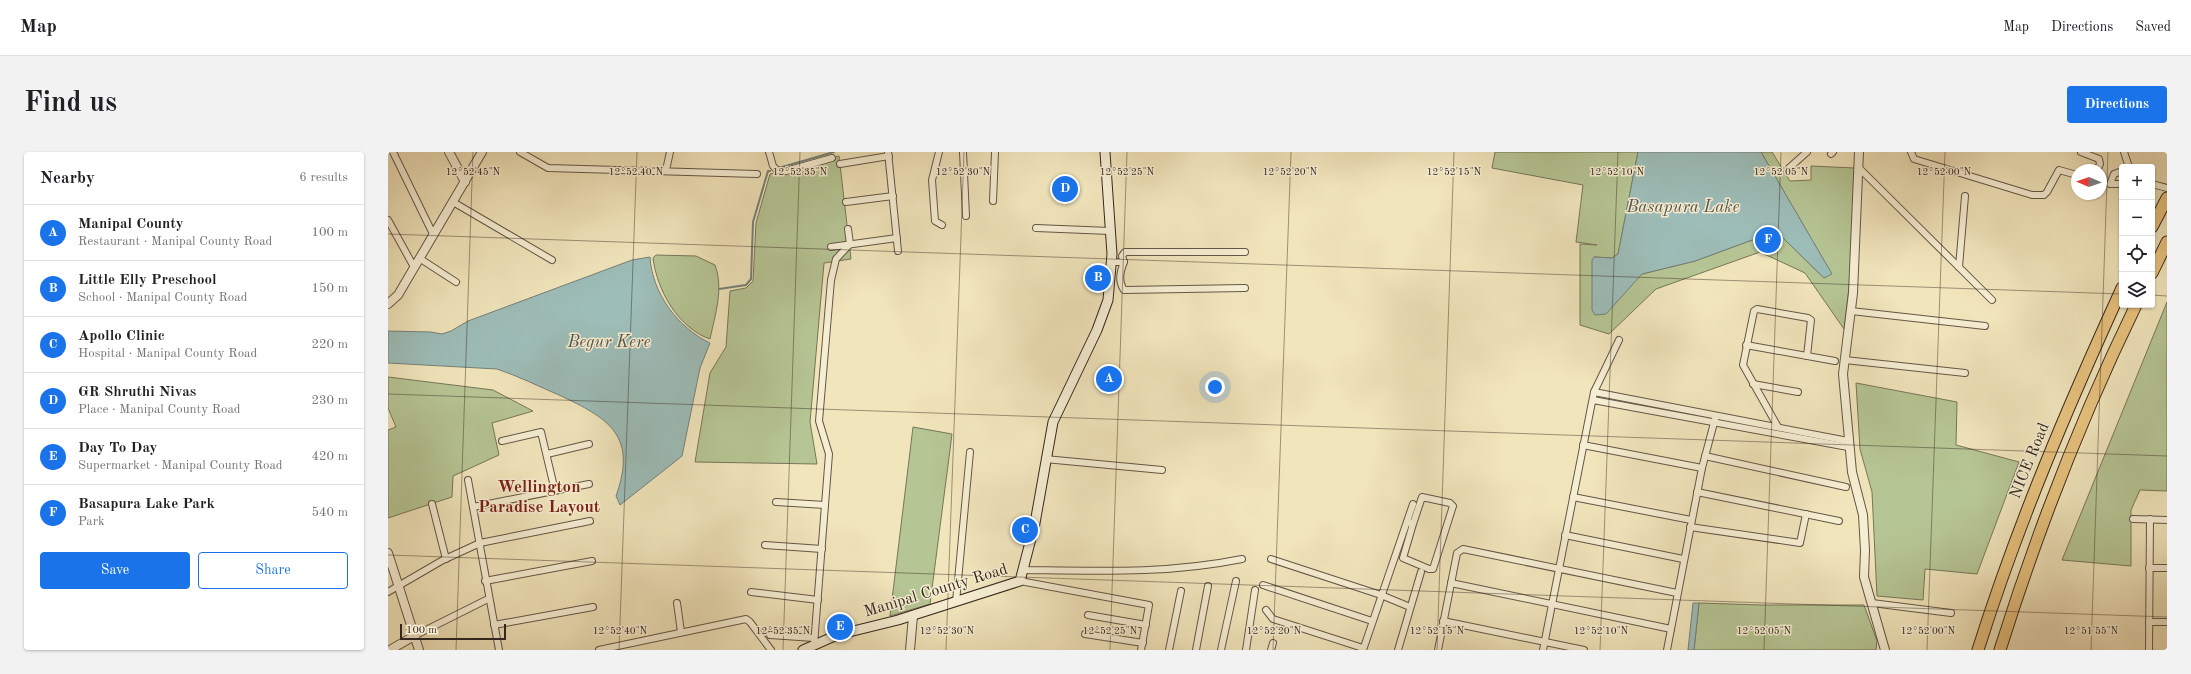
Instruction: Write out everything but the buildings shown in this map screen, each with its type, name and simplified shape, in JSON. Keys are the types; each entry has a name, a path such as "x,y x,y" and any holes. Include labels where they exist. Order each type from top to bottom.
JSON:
{"highway":[{"path":"2155,221 2167,198"},
{"path":"2152,272 2167,242"},
{"name":"NICE Road","path":"1978,650 2016,537 2066,413 2119,295"},
{"path":"2000,650 2024,574 2057,489 2087,416 2135,308"}],"main road":[{"name":"Manipal County Road","path":"803,650 814,642 913,616 1020,581 1034,523 1045,459 1054,422 1097,330 1108,300 1112,262 1105,152"}],"street":[{"path":"392,152 433,234"},
{"path":"449,152 465,182"},
{"path":"388,304 398,295 482,152"},
{"path":"520,152 548,168 666,170 757,174"},
{"path":"666,170 670,152"},
{"path":"769,152 773,166 777,170 786,171 832,158"},
{"path":"939,152 932,180 935,221 942,225"},
{"path":"963,152 966,216"},
{"path":"993,201 995,152"},
{"path":"1788,168 1807,152"},
{"path":"1859,152 1851,311 1843,374 1848,444 1852,472 1863,515 1866,550 1864,577 1885,650"},
{"path":"1911,152 1914,159 2032,195 2044,194 2047,192 2059,170 2071,173"},
{"path":"2080,152 2099,159 2100,164"},
{"path":"2124,152 2128,164"},
{"path":"840,164 888,154 898,251"},
{"path":"1858,167 1992,300"},
{"path":"2119,172 2114,174 2110,184 2119,184"},
{"path":"846,202 893,196"},
{"path":"1959,267 1965,196"},
{"path":"453,202 552,260"},
{"path":"388,220 391,231 414,266"},
{"path":"1036,228 1110,231"},
{"path":"848,229 850,244"},
{"path":"832,246 897,238"},
{"path":"770,635 814,642 829,454 819,420 831,280 836,259 850,244"},
{"path":"1245,252 1125,252 1122,256 1124,262 1120,271 1120,284 1124,290 1246,288"},
{"path":"419,258 456,282"},
{"path":"1112,262 1124,262"},
{"path":"1778,427 1743,365 1754,311 1757,310 1808,318 1811,320 1807,356"},
{"path":"1851,311 1985,326"},
{"path":"1543,650 1592,400 1594,392 1619,340"},
{"path":"1746,345 1835,361"},
{"path":"1845,360 1965,373"},
{"path":"1753,384 1798,392"},
{"path":"1594,392 1778,427 1848,444"},
{"path":"1592,400 1714,423 1848,444"},
{"path":"1666,650 1702,468 1716,415"},
{"path":"502,441 540,432 547,454 555,491"},
{"path":"547,454 589,444"},
{"path":"1583,445 1702,468"},
{"path":"956,602 970,452"},
{"path":"1705,456 1846,487"},
{"path":"1045,459 1162,470"},
{"path":"468,480 480,543 488,598 499,650"},
{"path":"473,507 589,484"},
{"path":"1697,492 1839,521"},
{"path":"1266,610 1273,619 1363,649 1381,595 1410,523 1422,497 1450,503 1453,506 1433,569 1429,569 1405,560 1402,554 1404,539"},
{"path":"1573,497 1691,520"},
{"path":"776,502 825,505"},
{"path":"432,504 446,559"},
{"path":"1410,523 1413,504"},
{"path":"1690,527 1800,543 1806,514"},
{"path":"2133,519 2167,520"},
{"path":"2149,650 2150,519"},
{"path":"388,592 446,559 480,543 590,520"},
{"path":"1565,535 1683,559"},
{"path":"765,545 822,549"},
{"path":"1438,650 1457,553 1462,549 1677,593"},
{"path":"388,553 419,650"},
{"path":"1023,570 1137,571 1202,567 1242,559"},
{"path":"1271,559 1381,595 1410,607"},
{"path":"485,581 592,562"},
{"path":"2149,568 2167,568"},
{"path":"1398,650 1421,572"},
{"path":"1020,581 1149,605 1141,650"},
{"path":"1221,650 1236,581"},
{"path":"1451,583 1671,629"},
{"path":"1196,650 1208,586"},
{"path":"1262,586 1372,621"},
{"path":"1246,650 1255,590"},
{"path":"1169,650 1181,591"},
{"path":"751,592 818,600"},
{"path":"390,650 488,598"},
{"path":"677,603 681,632"},
{"path":"1872,603 1951,613"},
{"path":"494,625 593,607"},
{"path":"1088,615 1146,625"},
{"path":"910,650 913,616"},
{"path":"599,650 746,619 772,650"},
{"path":"1443,621 1584,650"},
{"path":"2149,622 2167,622"},
{"path":"1085,634 1143,643"},
{"path":"1271,650 1273,643"}],"green space":[{"path":"1495,152 1638,152 1618,254 1612,258 1594,257 1631,284 1642,274 1695,261 1763,236 1781,236 1824,278 1831,273 1761,152 1772,152 1790,181 1811,180 1811,166 1855,168 1850,279 1844,329 1805,273 1760,252 1656,289 1609,334 1580,325 1580,244 1597,245 1576,242 1583,185 1492,168"},
{"path":"839,156 851,259 824,263 810,422 817,464 695,462 710,373 726,347 730,291 746,288 753,281 756,223 770,174"},
{"path":"656,255 696,256 715,265 718,274 719,293 710,339 699,334 688,326 671,306 664,295 655,270 653,258"},
{"path":"2167,302 2167,491 2140,490 2131,510 2131,566 2062,560"},
{"path":"388,377 493,390 533,411 492,423 499,455 453,476 452,497 388,518 388,430 396,427 388,408"},
{"path":"1856,383 1957,402 1956,445 2019,462 1977,574 1925,569 1923,600 1877,596 1872,492 1860,449"},
{"path":"913,427 952,434 930,604 890,616"},
{"path":"1699,603 1762,605 1864,605 1877,641 1876,650 1694,650"}],"water":[{"name":"Basapura Lake","path":"1638,152 1761,152 1832,274 1824,278 1781,236 1763,236 1695,261 1642,274 1606,314 1595,315 1592,310 1592,260 1594,257 1612,258 1618,254"},
{"name":"Begur Kere","path":"650,257 656,284 661,296 669,308 677,319 687,328 710,343 700,368 682,456 620,505 616,496 622,475 623,458 621,443 614,431 592,412 559,395 497,369 388,363 388,331 431,332 442,334 451,331 468,321 632,260"},
{"path":"1693,603 1699,603 1694,650 1688,650"}],"waterway":[{"path":"782,167 834,152"},
{"path":"719,289 746,285 751,279 753,222 768,171 770,171"}],"place":[{"name":"GR Shruthi Nivas","path":"1065,189"},
{"name":"Basapura Lake Park","path":"1768,240"},
{"name":"Little Elly Preschool","path":"1098,278"},
{"name":"Manipal County","path":"1109,379"},
{"name":"Apollo Clinic","path":"1025,530"},
{"name":"Day To Day","path":"840,627"}],"district":[{"name":"Wellington Paradise Layout","path":"539,497"}]}
